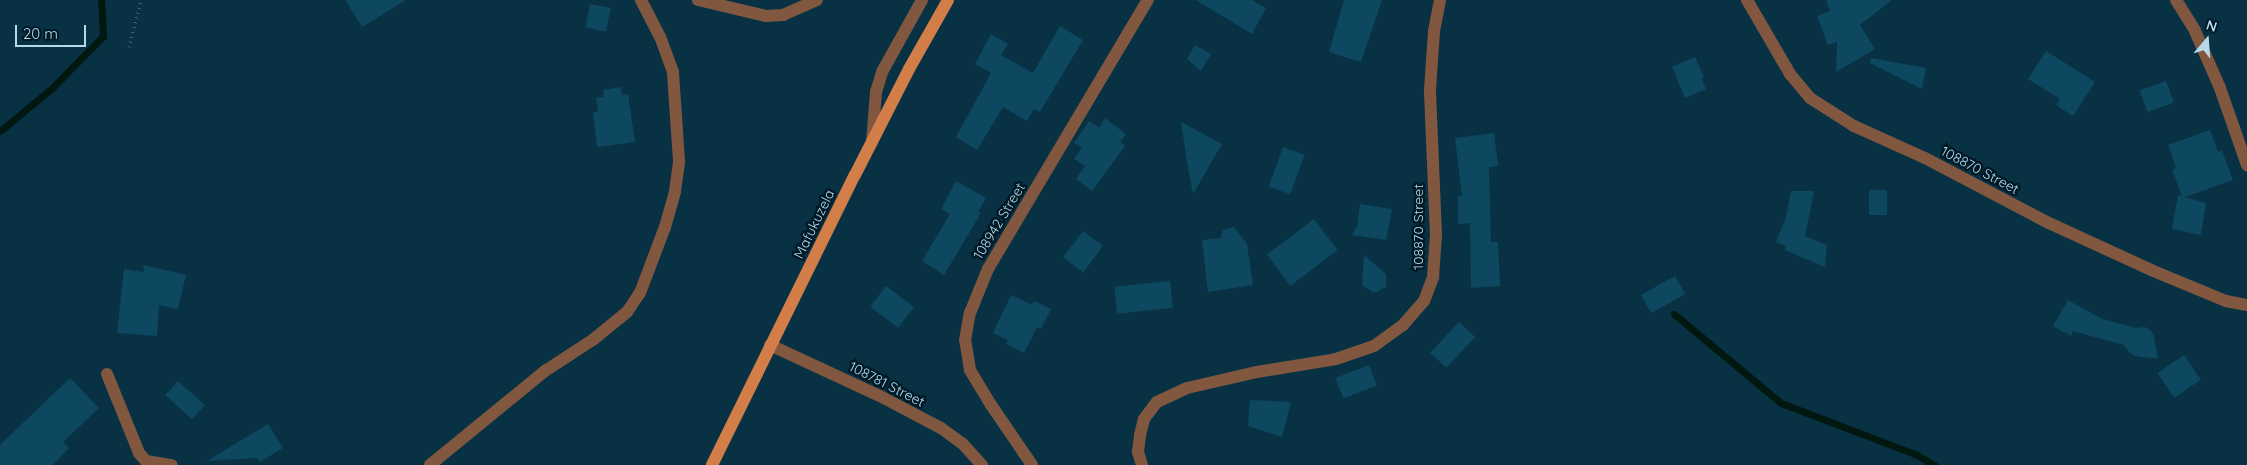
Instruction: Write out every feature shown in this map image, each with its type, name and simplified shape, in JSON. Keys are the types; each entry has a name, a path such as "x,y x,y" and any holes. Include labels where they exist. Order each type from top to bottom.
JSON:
{"main road":[{"name":"Mafukuzela","path":"712,465 872,142 948,0"}],"street":[{"path":"430,465 531,382 594,339 627,312 640,292 668,218 676,191 680,162 673,72 660,37 641,0"},
{"path":"698,0 766,16 783,15 817,0"},
{"path":"872,142 876,92 882,72 922,0"},
{"name":"108942 Street","path":"1032,465 991,405 970,370 965,340 970,313 988,269 1148,0"},
{"name":"108870 Street","path":"1142,465 1138,452 1140,435 1144,419 1157,402 1186,388 1257,372 1336,359 1374,346 1403,325 1424,301 1433,277 1436,235 1430,90 1434,31 1440,0"},
{"name":"108870 Street","path":"1747,0 1790,74 1810,98 1854,126 1924,158 2049,223 2226,301 2247,305"},
{"path":"2176,0 2195,31 2220,88 2247,165"},
{"name":"108781 Street","path":"770,345 880,396 941,428 962,443 982,465"},
{"path":"107,374 139,453 146,461 172,465"}],"path":[{"path":"129,47 141,0"}],"building":[{"path":"345,0 406,0 362,27"},
{"path":"1196,0 1252,0 1266,8 1252,34"},
{"path":"1344,0 1382,0 1361,62 1329,52"},
{"path":"1826,0 1892,0 1860,25 1875,49 1836,72 1837,42 1828,45 1817,16 1830,11"},
{"path":"590,4 611,8 606,32 585,28"},
{"path":"1060,26 1083,40 1040,112 1034,109 1027,121 1003,107 977,150 956,137 991,73 975,64 991,34 1008,44 1001,55 1033,73"},
{"path":"1195,45 1211,54 1201,71 1187,59"},
{"path":"2046,51 2095,82 2073,116 2056,105 2060,99 2028,79"},
{"path":"1695,57 1704,77 1701,78 1706,89 1685,98 1672,67"},
{"path":"1871,58 1926,68 1922,89 1870,63"},
{"path":"2166,81 2174,103 2148,112 2140,91"},
{"path":"621,87 622,95 628,94 635,142 597,147 593,112 598,112 596,98 604,97 603,90"},
{"path":"1105,118 1126,134 1120,142 1125,146 1092,191 1076,179 1085,166 1074,159 1082,148 1074,143 1089,121 1099,128"},
{"path":"1181,122 1222,144 1193,194 1187,162"},
{"path":"2210,130 2218,152 2222,150 2233,180 2185,197 2206,203 2201,235 2172,229 2178,195 2182,196 2172,170 2176,168 2168,145"},
{"path":"1494,133 1498,166 1489,167 1491,242 1498,242 1500,286 1471,288 1470,223 1458,224 1458,196 1462,196 1455,138"},
{"path":"1283,147 1305,155 1290,194 1269,186"},
{"path":"956,181 986,198 978,212 981,213 944,275 922,261 950,214 941,209"},
{"path":"1869,190 1887,190 1887,215 1869,215"},
{"path":"1791,191 1814,191 1805,236 1827,245 1825,267 1785,250 1786,246 1776,242 1786,217"},
{"path":"1360,204 1392,209 1386,240 1352,235 1357,226"},
{"path":"1314,219 1337,250 1290,286 1267,255"},
{"path":"1234,227 1247,244 1253,285 1208,292 1202,240 1221,238 1223,230"},
{"path":"1083,231 1103,246 1083,272 1063,257"},
{"path":"1364,255 1386,274 1386,287 1374,293 1362,285"},
{"path":"143,265 186,275 178,309 159,305 157,336 117,333 124,269 144,272"},
{"path":"1675,276 1685,294 1651,313 1641,295"},
{"path":"1170,281 1173,308 1117,314 1114,287"},
{"path":"886,286 914,307 898,328 870,307"},
{"path":"1011,295 1032,305 1034,301 1051,309 1041,329 1037,327 1024,353 1006,344 1008,340 993,333"},
{"path":"2068,300 2102,319 2136,328 2145,327 2154,336 2158,359 2136,356 2130,353 2124,345 2073,331 2071,336 2053,326"},
{"path":"1459,322 1475,337 1446,368 1430,353"},
{"path":"2184,355 2201,380 2174,398 2157,373"},
{"path":"1369,365 1377,386 1343,398 1335,378"},
{"path":"70,378 99,408 63,442 69,448 53,465 0,465 0,445"},
{"path":"178,381 205,405 192,419 165,395"},
{"path":"1250,400 1291,402 1282,437 1248,426"},
{"path":"268,424 283,448 260,462 257,458 207,461"}],"waterway":[{"path":"0,131 51,89 103,36 101,0"},
{"path":"1674,314 1781,403 1917,455 1934,465"}]}
